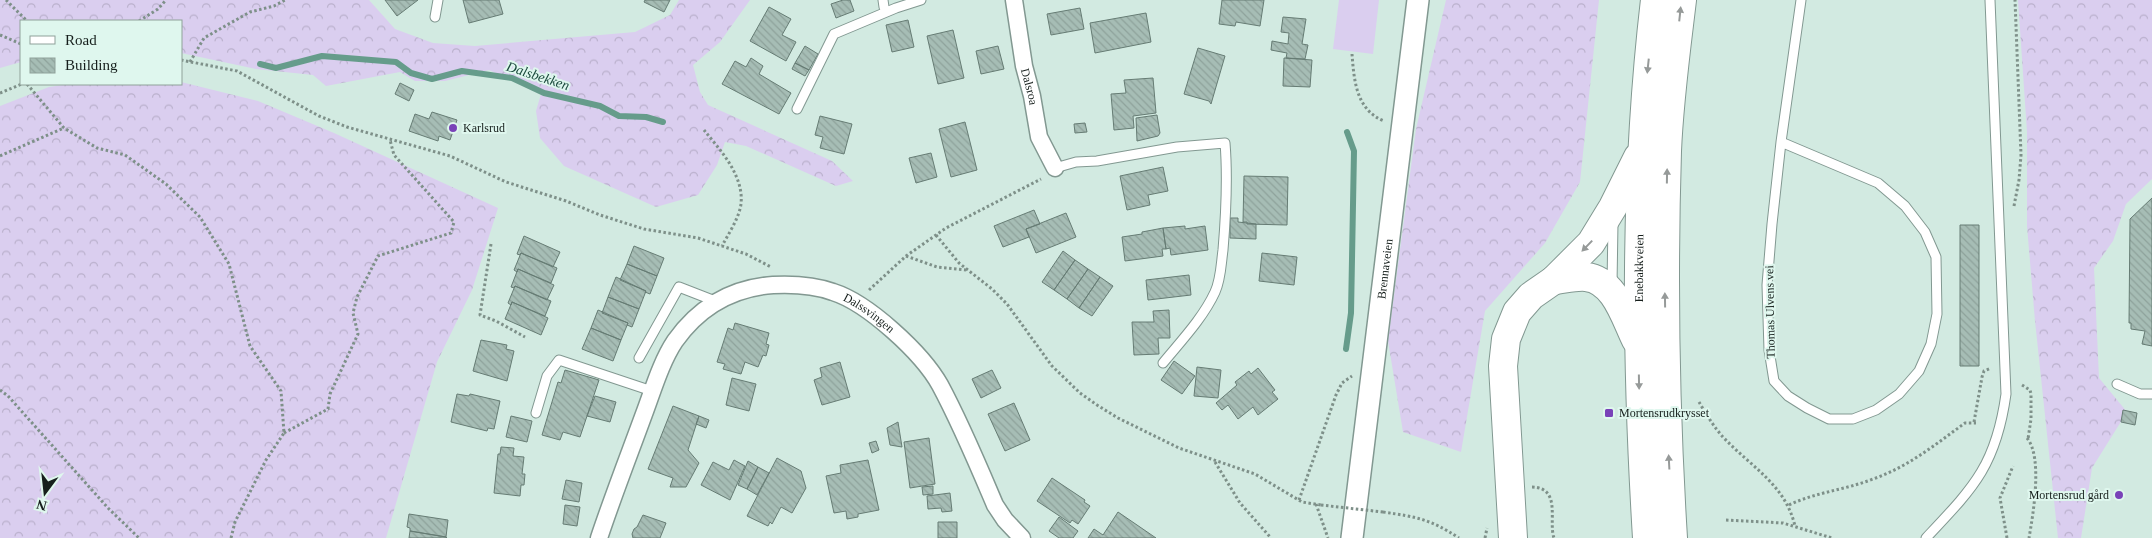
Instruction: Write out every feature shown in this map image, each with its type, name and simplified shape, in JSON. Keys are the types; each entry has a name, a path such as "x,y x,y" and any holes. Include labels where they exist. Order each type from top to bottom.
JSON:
{"highway":[{"name":"Enebakkveien","path":"1655,0 1647,67 1641,151 1640,408 1655,522 1673,538"},
{"name":"Enebakkveien","path":"1655,522 1667,424 1664,269 1668,142 1682,0"},
{"path":"1513,538 1503,379 1504,348 1508,330 1517,312 1531,296 1554,280 1591,243 1613,207 1641,151"},
{"path":"1554,280 1587,277 1606,285 1639,345"}],"street":[{"name":"Dalsroa","path":"1014,0 1024,66 1040,137 1055,168"},
{"name":"Brennaveien","path":"1352,538 1418,0"},
{"name":"Dalssvingen","path":"599,538 652,391 674,342 688,325 715,301 752,286 790,284 835,292 858,304 893,330 923,361 939,384 995,505 1018,537"}],"lane":[{"path":"436,17 438,0"},
{"path":"797,108 834,34 896,8 921,0"},
{"name":"Thomas Ulvens vei","path":"1781,142 1878,182 1905,206 1925,232 1936,257 1937,314 1931,344 1919,371 1898,394 1876,410 1853,419 1829,419 1788,396 1774,381 1769,350 1767,284 1781,142 1801,0"},
{"path":"1926,538 1967,493 1988,463 1999,436 2006,394 1990,0"},
{"path":"1055,168 1076,162 1096,161 1169,148 1224,143 1227,168 1226,221 1220,272 1215,292 1193,327 1163,363"},
{"path":"1612,294 1613,207"},
{"path":"639,358 679,287 715,301"},
{"path":"536,412 547,376 559,360 652,391"},
{"path":"2117,384 2140,394 2152,394"}],"path":[{"path":"6,0 26,20"},
{"path":"141,20 158,9 166,0"},
{"path":"190,62 204,38 250,12 274,6 284,0"},
{"path":"2014,213 2021,155 2015,0"},
{"path":"0,36 20,44"},
{"path":"1352,54 1355,87 1359,97 1377,118 1390,122"},
{"path":"182,60 237,71 319,116 347,127 450,156 506,182 566,201 600,215 644,228 698,238 746,254 779,272 790,284"},
{"path":"0,93 20,85"},
{"path":"28,85 64,128 96,148 125,155 166,184 200,217 230,264 250,346 281,391 284,433"},
{"path":"0,156 64,128"},
{"path":"704,130 729,161 737,179 741,202 738,213 722,246"},
{"path":"231,538 235,522 266,460 284,433 328,409 330,394 358,334 353,312 357,297 378,256 451,233 454,222 394,155 390,140"},
{"path":"858,304 870,289 906,256 936,235 956,222 1038,182 1055,168"},
{"path":"936,235 967,270 1000,296 1014,312 1035,345 1052,366 1080,393 1118,418 1214,462 1254,474 1299,500 1321,505 1425,519 1441,526 1459,538"},
{"path":"491,244 480,315 496,321 525,337"},
{"path":"906,256 937,267 967,270"},
{"path":"1789,505 1807,497 1858,484 1890,473 1910,462 1965,423 1975,422 1982,377 1984,371 1991,368"},
{"path":"1299,500 1339,388 1351,376 1372,377"},
{"path":"2022,385 2030,390 2031,394 2031,419 2028,439 2035,461 2036,483 2035,502 2028,538"},
{"path":"0,390 8,396 108,508 139,538"},
{"path":"1699,402 1724,437 1769,479 1789,505 1795,526"},
{"path":"1214,462 1240,503 1270,538"},
{"path":"2007,538 2000,498 2014,466"},
{"path":"1532,487 1540,488 1546,492 1552,501 1552,532 1554,538"},
{"path":"1316,504 1328,538"},
{"path":"1726,520 1759,521 1795,526 1832,538"}],"green space":[{"path":"0,0 369,0 395,29 433,43 475,46 635,32 670,15 679,0 750,0 720,42 693,65 700,92 708,105 832,161 853,181 836,186 746,146 725,142 717,165 698,195 656,207 564,166 540,138 536,111 541,94 489,70 445,81 415,81 400,72 326,86 313,75 256,69 182,53 182,20 20,20 20,62 0,68"},
{"path":"1339,0 1379,0 1373,54 1333,49"},
{"path":"1446,0 1599,0 1580,182 1545,243 1485,311 1461,452 1403,432 1388,341 1416,129"},
{"path":"2018,0 2152,0 2152,179 2126,204 2113,241 2094,268 2099,378 2127,412 2092,468 2081,538 2058,538 2027,226 2027,132"},
{"path":"182,82 258,101 334,133 498,208 472,290 437,362 386,538 0,538 0,106 49,87 62,85 182,85"}],"building":[{"path":"385,0 418,0 397,16"},
{"path":"463,0 499,0 503,14 469,23"},
{"path":"645,0 670,0 664,12 644,2"},
{"path":"850,0 854,11 836,18 831,4"},
{"path":"1222,0 1264,0 1260,26 1236,22 1235,26 1219,24"},
{"path":"769,7 791,19 782,35 796,42 786,61 750,41"},
{"path":"1080,8 1084,29 1051,35 1047,14"},
{"path":"1146,13 1151,42 1095,53 1090,23"},
{"path":"1283,17 1306,19 1302,44 1308,45 1305,59 1286,58 1287,53 1271,50 1272,41 1288,44 1289,33 1281,32"},
{"path":"908,20 914,47 892,52 886,25"},
{"path":"953,30 964,78 938,84 927,36"},
{"path":"805,46 818,54 809,70 795,63"},
{"path":"998,46 1004,69 981,74 976,51"},
{"path":"1198,48 1225,56 1211,104 1209,101 1184,94"},
{"path":"751,58 763,66 759,74 791,93 779,114 722,84 735,61 746,67"},
{"path":"1284,58 1312,60 1310,87 1283,86"},
{"path":"795,63 809,70 805,76 792,69"},
{"path":"1153,78 1156,113 1133,116 1134,128 1114,130 1111,94 1126,93 1124,80"},
{"path":"400,83 414,90 409,101 395,94"},
{"path":"432,112 457,120 450,140 439,136 438,141 409,131 415,114 429,119"},
{"path":"1157,115 1160,133 1158,136 1137,141 1136,118"},
{"path":"820,116 852,124 844,154 820,148 823,137 815,135"},
{"path":"965,122 977,170 951,177 939,129"},
{"path":"1085,123 1087,132 1075,133 1074,124"},
{"path":"931,153 937,177 916,183 909,158"},
{"path":"1163,167 1168,191 1148,195 1150,205 1127,210 1120,176"},
{"path":"1244,176 1288,177 1287,225 1247,224 1247,222 1243,222"},
{"path":"2152,198 2152,346 2142,344 2145,331 2131,329 2131,323 2129,323 2130,219"},
{"path":"1034,210 1040,224 1026,229 1029,237 1003,247 994,226"},
{"path":"1066,213 1076,237 1036,253 1026,229"},
{"path":"1230,218 1238,218 1238,222 1256,224 1256,239 1230,238"},
{"path":"1960,225 1979,225 1979,366 1960,366"},
{"path":"1185,226 1185,229 1205,226 1208,250 1171,255 1170,248 1166,249 1163,228"},
{"path":"1163,228 1166,249 1162,249 1163,256 1125,261 1122,237"},
{"path":"524,236 560,252 553,267 521,253 520,255 517,254"},
{"path":"634,246 664,258 657,276 627,264"},
{"path":"1063,251 1075,260 1054,290 1042,282"},
{"path":"521,253 557,268 551,283 518,269 517,272 514,270"},
{"path":"1262,253 1297,257 1294,285 1259,281"},
{"path":"1075,260 1088,269 1067,299 1054,290"},
{"path":"627,264 657,276 650,294 620,280"},
{"path":"518,269 554,285 547,300 515,286 514,288 511,287"},
{"path":"1088,269 1100,277 1079,308 1067,299"},
{"path":"1189,275 1191,295 1148,300 1146,280"},
{"path":"616,277 646,291 639,309 608,297"},
{"path":"1100,277 1113,286 1092,316 1079,308"},
{"path":"515,286 551,301 545,316 512,302 511,305 508,303"},
{"path":"608,297 639,309 632,327 627,325 628,323 602,313"},
{"path":"512,302 548,318 541,335 505,319"},
{"path":"598,310 628,323 621,340 591,328"},
{"path":"1169,310 1170,338 1158,338 1159,354 1134,355 1132,322 1154,322 1153,311"},
{"path":"735,323 769,333 766,344 769,345 766,356 763,355 758,367 745,362 741,374 723,369 725,364 717,362 728,328 733,330"},
{"path":"591,328 621,340 613,361 582,349"},
{"path":"481,340 507,345 506,349 514,351 507,381 473,371"},
{"path":"1174,361 1195,376 1182,394 1161,380"},
{"path":"840,362 850,397 822,405 814,380 822,377 820,368"},
{"path":"1197,367 1221,370 1218,398 1194,396"},
{"path":"1258,368 1275,390 1272,392 1278,399 1258,415 1253,407 1238,419 1228,405 1222,410 1216,403 1237,385 1235,382 1249,371 1251,374"},
{"path":"565,370 599,380 580,437 563,432 560,440 542,435 558,382 561,383"},
{"path":"992,370 1001,388 981,398 972,379"},
{"path":"732,378 756,384 749,411 726,405"},
{"path":"457,394 469,396 470,394 500,401 494,429 488,428 487,431 451,422"},
{"path":"595,396 616,402 610,422 587,416"},
{"path":"1014,403 1030,440 1005,451 988,414"},
{"path":"673,406 699,416 688,450 699,463 686,487 670,487 673,478 648,469"},
{"path":"2123,410 2137,413 2135,425 2121,422"},
{"path":"511,416 532,421 527,442 506,437"},
{"path":"699,416 709,420 706,428 696,424"},
{"path":"898,422 902,447 890,445 887,428"},
{"path":"929,438 935,484 910,488 904,442"},
{"path":"876,441 879,450 872,453 869,443"},
{"path":"501,447 514,448 513,456 524,457 522,474 525,474 524,485 521,485 520,496 494,493 498,454 500,454"},
{"path":"777,458 801,471 806,488 792,513 781,507 772,524 770,522 768,526 747,516"},
{"path":"734,460 745,466 730,500 701,485 713,462 729,470"},
{"path":"868,460 879,510 858,514 858,517 847,519 846,511 834,513 826,476 841,473 840,465"},
{"path":"748,461 758,467 747,489 738,485"},
{"path":"758,467 769,473 757,495 747,489"},
{"path":"1052,478 1085,500 1084,502 1090,506 1078,524 1072,520 1070,523 1037,501"},
{"path":"566,480 582,483 579,502 562,499"},
{"path":"933,486 933,494 923,495 922,487"},
{"path":"950,493 952,511 942,512 941,508 928,509 927,496"},
{"path":"565,505 580,507 577,526 563,524"},
{"path":"1118,512 1156,538 1088,538 1094,529 1103,535"},
{"path":"409,514 448,520 446,537 410,531 410,528 407,527"},
{"path":"643,515 666,523 660,538 633,538 634,529"},
{"path":"1059,517 1078,531 1073,538 1059,538 1049,531"},
{"path":"938,522 957,522 957,538 938,538"},
{"path":"410,531 446,537 447,538 409,538"}],"waterway":[{"name":"Dalsbekken","path":"260,64 276,68 322,56 396,62 411,73 432,79 462,71 512,78 544,93 600,106 619,116 646,117 663,122"},
{"path":"1346,349 1351,313 1354,151 1347,132"}],"place":[{"name":"Karlsrud","path":"453,128"},
{"name":"Mortensrudkrysset","path":"1609,413"},
{"name":"Mortensrud gård","path":"2119,495"}]}
